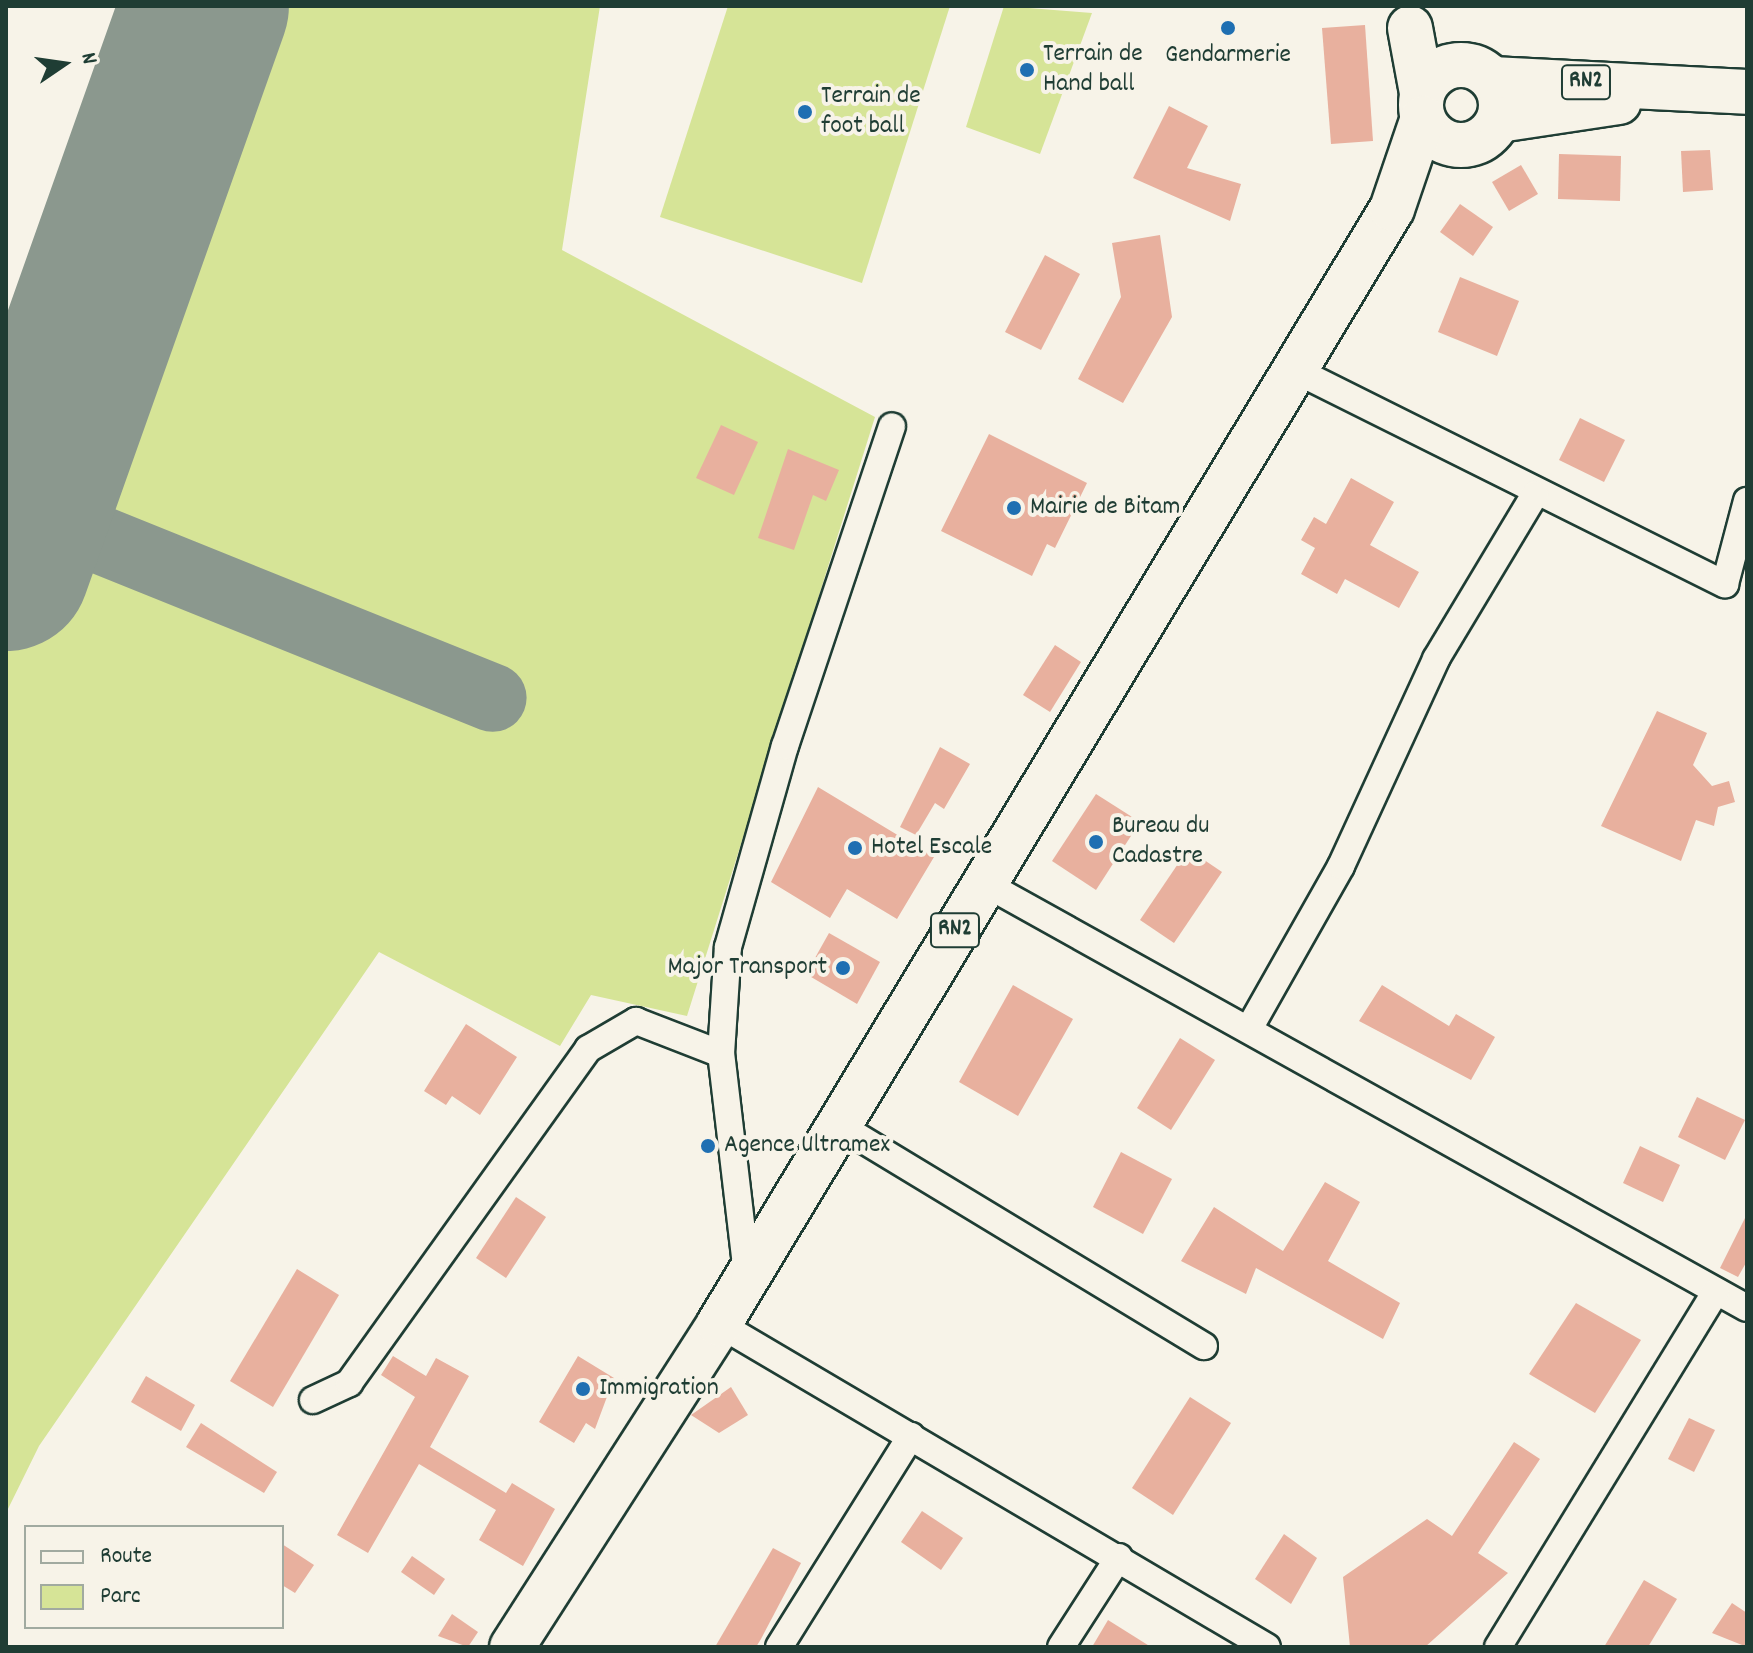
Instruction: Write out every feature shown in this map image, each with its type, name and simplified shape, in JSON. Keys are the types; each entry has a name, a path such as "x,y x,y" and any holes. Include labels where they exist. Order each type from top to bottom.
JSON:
{"highway":[{"path":"1402,17 1483,88 1483,139 1460,146 1437,137 1422,105 1402,17"},
{"path":"1422,105 1436,73 1483,88"},
{"name":"RN2","path":"1483,88 1747,92"},
{"name":"RN2","path":"1392,209 1422,105"},
{"name":"RN2","path":"512,1647 719,1324 1392,209 1460,146"}],"street":[{"path":"1293,369 1535,494 1725,584 1747,501"},
{"path":"747,1274 721,1054 728,947 785,746 892,426"},
{"path":"1250,1027 1341,866 1436,659 1535,494"},
{"path":"984,883 1250,1027 1747,1308"},
{"path":"313,1400 349,1383 588,1049 636,1021 721,1054"},
{"path":"837,1124 1204,1346"},
{"path":"1498,1647 1716,1291"},
{"path":"719,1324 1267,1647"},
{"path":"779,1647 911,1436"},
{"path":"1061,1647 1119,1557"}],"green space":[{"path":"122,6 600,6 562,250 875,417 687,1016 591,995 560,1046 379,952 39,1446 6,1513 6,326"},
{"name":"Terrain de foot ball","path":"728,6 950,6 862,283 660,217"},
{"name":"Terrain de Hand ball","path":"1004,6 1092,13 1040,154 966,127"}],"building":[{"path":"1365,25 1373,141 1331,144 1322,28"},
{"path":"1169,106 1208,126 1187,168 1241,184 1230,221 1133,178"},
{"path":"1710,150 1713,190 1683,192 1681,151"},
{"path":"1559,154 1621,156 1620,201 1558,199"},
{"path":"1521,165 1538,194 1509,211 1492,182"},
{"path":"1460,204 1493,227 1473,256 1440,232"},
{"path":"1160,235 1172,317 1123,403 1078,379 1121,297 1112,243"},
{"path":"1045,255 1080,274 1041,350 1005,332"},
{"path":"1460,277 1519,301 1497,356 1438,332"},
{"path":"1580,418 1625,440 1604,482 1559,460"},
{"path":"721,425 758,442 734,495 696,478"},
{"name":"Mairie de Bitam","path":"989,434 1087,483 1055,548 1047,544 1032,576 941,531"},
{"path":"788,449 839,470 826,501 813,495 794,550 758,538"},
{"path":"1351,478 1394,502 1370,545 1419,572 1399,608 1345,579 1337,594 1301,574 1315,548 1301,540 1314,517 1326,524"},
{"path":"1055,645 1081,662 1050,712 1023,695"},
{"path":"1657,711 1707,733 1693,765 1712,786 1729,781 1735,802 1718,807 1714,826 1696,820 1681,861 1601,826"},
{"path":"940,747 970,764 944,809 935,803 916,835 900,827"},
{"name":"Hotel Escale","path":"818,787 934,857 897,919 847,889 830,918 771,882"},
{"name":"Bureau du Cadastre","path":"1096,794 1140,822 1096,890 1052,861"},
{"path":"1188,849 1222,872 1174,943 1140,920"},
{"name":"Major Transport","path":"829,933 880,962 857,1004 806,974"},
{"path":"1013,985 1073,1019 1018,1116 959,1082"},
{"path":"1382,985 1449,1026 1456,1014 1495,1037 1471,1080 1359,1021"},
{"path":"466,1024 517,1057 480,1115 452,1096 446,1105 424,1091"},
{"path":"1180,1038 1215,1060 1171,1130 1137,1108"},
{"path":"1697,1097 1745,1120 1725,1160 1678,1137"},
{"path":"1640,1146 1680,1165 1663,1202 1623,1183"},
{"path":"1121,1152 1172,1179 1143,1234 1093,1207"},
{"path":"1325,1182 1360,1202 1328,1261 1400,1303 1383,1339 1256,1268 1246,1294 1181,1261 1214,1207 1283,1251"},
{"path":"516,1197 546,1217 506,1278 476,1258"},
{"path":"1747,1214 1747,1261 1738,1277 1720,1268"},
{"path":"297,1269 339,1295 273,1407 230,1381"},
{"path":"1576,1303 1641,1340 1595,1413 1529,1374"},
{"path":"393,1356 426,1376 436,1358 469,1376 430,1447 506,1493 512,1483 555,1509 523,1566 479,1540 496,1510 419,1464 368,1553 337,1535 415,1397 381,1375"},
{"name":"Immigration","path":"578,1356 614,1378 595,1429 586,1423 574,1443 539,1422"},
{"path":"146,1376 195,1405 181,1431 131,1402"},
{"path":"731,1387 748,1415 719,1433 691,1415"},
{"path":"1190,1397 1231,1423 1173,1515 1132,1488"},
{"path":"1689,1418 1715,1430 1694,1472 1668,1459"},
{"path":"201,1423 277,1472 264,1493 186,1447"},
{"path":"1514,1442 1540,1459 1478,1553 1508,1573 1425,1647 1350,1647 1343,1577 1427,1519 1452,1536"},
{"path":"922,1511 963,1538 941,1570 901,1542"},
{"path":"1284,1534 1317,1558 1291,1604 1255,1579"},
{"path":"284,1545 314,1565 295,1593 284,1586"},
{"path":"773,1548 801,1563 761,1639 756,1647 715,1647"},
{"path":"412,1556 445,1579 434,1595 401,1572"},
{"path":"1644,1580 1677,1599 1648,1647 1604,1647"},
{"path":"1732,1603 1747,1613 1747,1647 1712,1633"},
{"path":"452,1614 478,1632 468,1647 438,1636"},
{"path":"1108,1620 1151,1647 1092,1647"}],"taxiway":[{"path":"26,510 493,698"}],"runway":[{"path":"6,567 205,6"}],"place":[{"name":"Gendarmerie","path":"1228,28"},
{"name":"Terrain de Hand ball","path":"1027,70"},
{"name":"Terrain de foot ball","path":"805,112"},
{"name":"Mairie de Bitam","path":"1014,508"},
{"name":"Bureau du Cadastre","path":"1096,842"},
{"name":"Hotel Escale","path":"855,848"},
{"name":"Major Transport","path":"843,968"},
{"name":"Agence Ultramex","path":"708,1146"},
{"name":"Immigration","path":"583,1389"}]}
